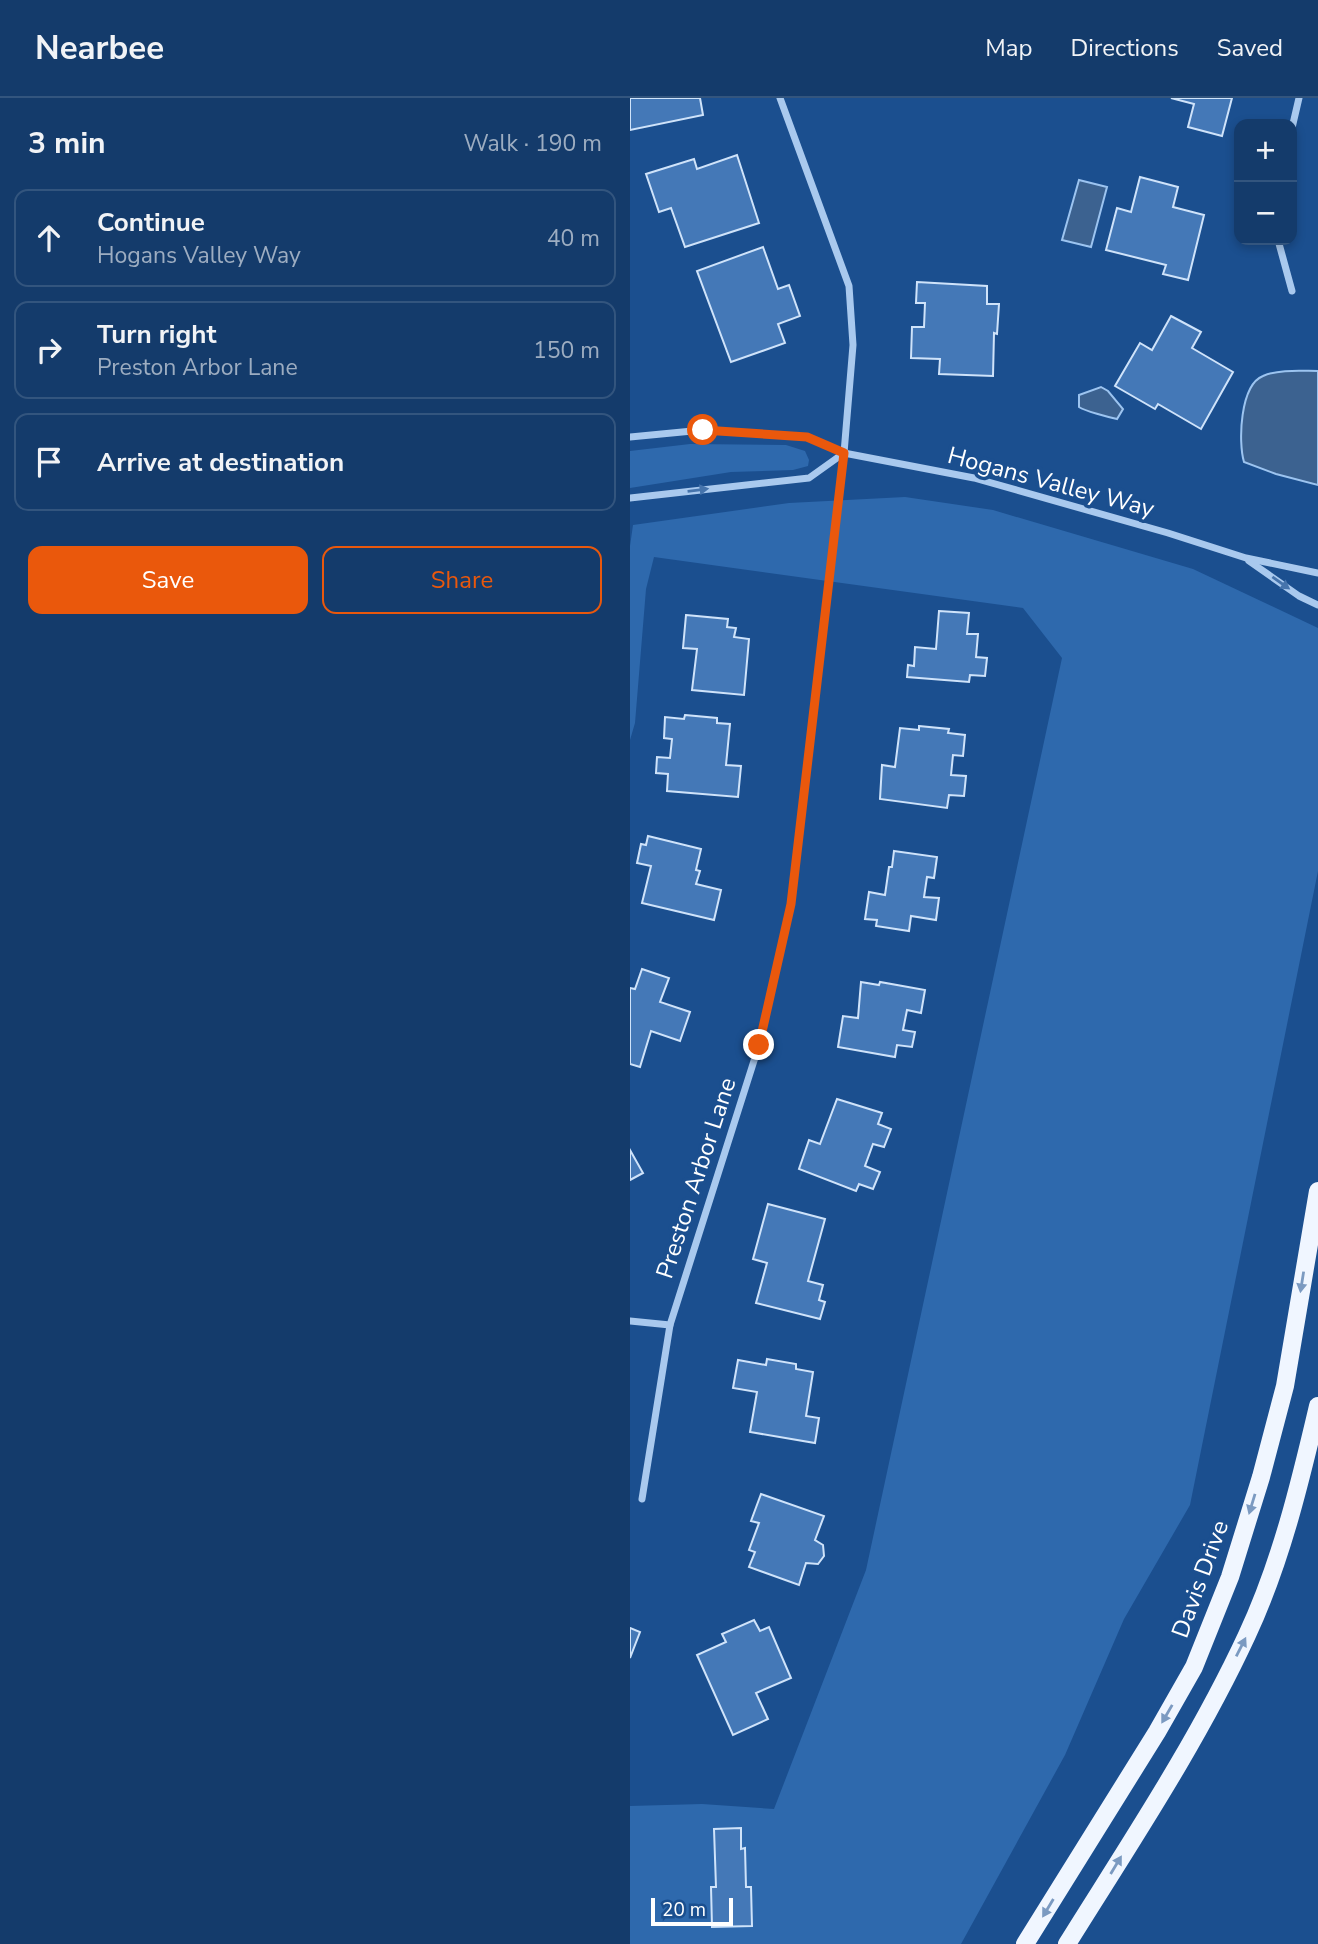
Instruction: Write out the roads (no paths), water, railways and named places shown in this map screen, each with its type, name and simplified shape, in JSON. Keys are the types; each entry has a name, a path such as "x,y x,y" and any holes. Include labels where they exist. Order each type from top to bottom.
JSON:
{"main road":[{"name":"Davis Drive","path":"1025,1944 1157,1732 1194,1667 1230,1577 1261,1477 1285,1386 1318,1191"},
{"path":"1067,1944 1208,1712 1248,1633 1275,1565 1301,1479 1318,1406"}],"street":[{"name":"Preston Arbor Lane","path":"642,1499 670,1325 759,1045 791,904 844,453 853,345 849,286 780,98"},
{"path":"1294,119 1299,98"},
{"path":"1279,245 1292,291"},
{"name":"Hogans Valley Way","path":"630,437 703,430 807,437 844,453 974,478 1246,558 1318,573"},
{"path":"630,498 809,478 844,453"},
{"name":"Hogans Valley Way","path":"1246,558 1300,596 1318,605"},
{"path":"630,1321 670,1325"}]}
